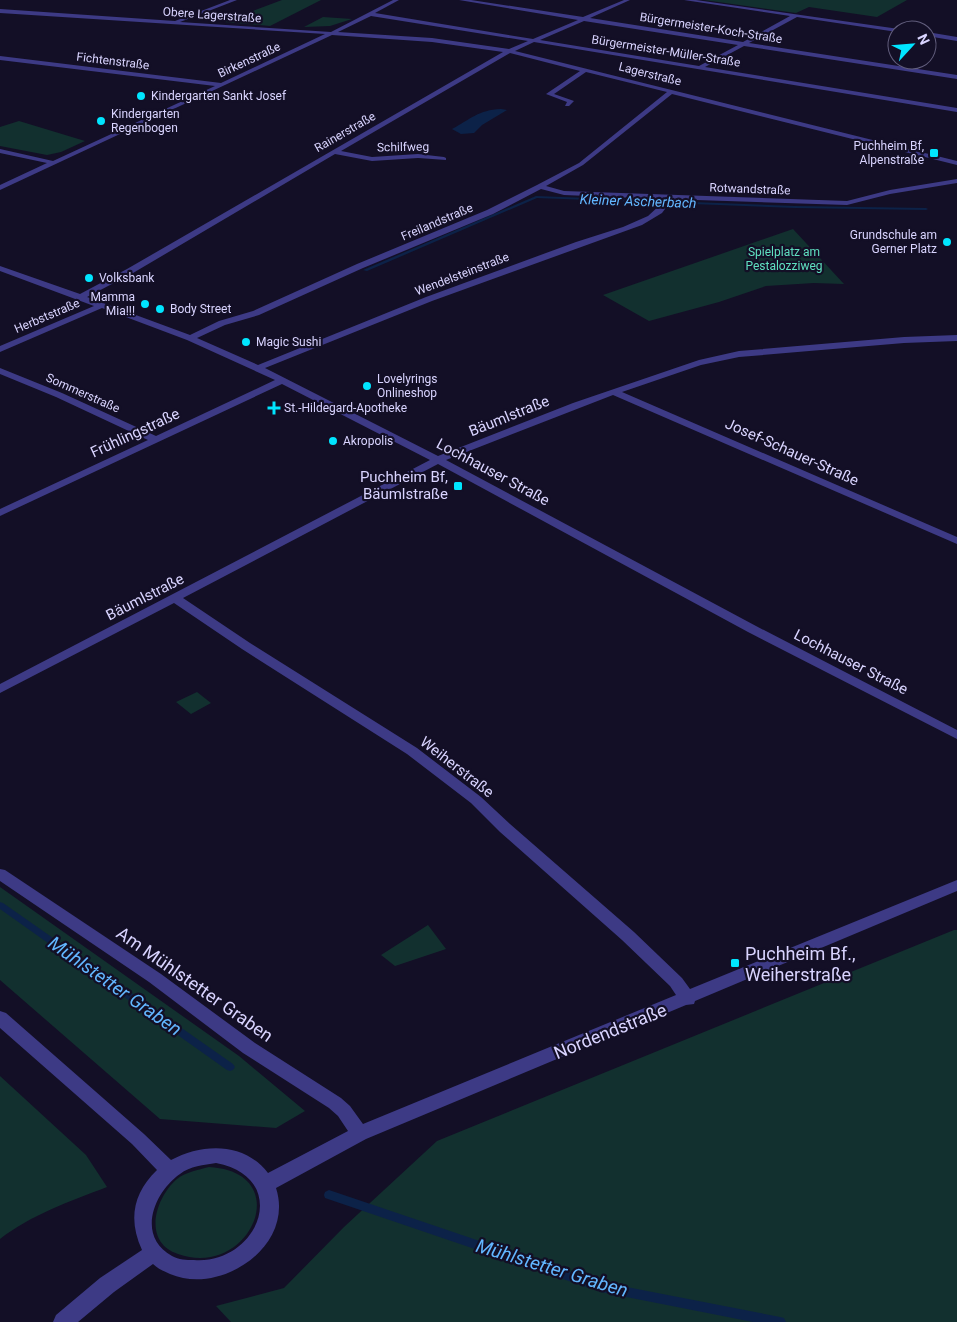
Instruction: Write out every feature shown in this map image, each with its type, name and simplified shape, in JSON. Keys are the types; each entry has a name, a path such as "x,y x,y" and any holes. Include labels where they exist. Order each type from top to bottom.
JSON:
{"street":[{"path":"224,0 233,1"},
{"name":"Birkenstraße","path":"0,188 222,85 398,0"},
{"name":"Bürgermeister-Koch-Straße","path":"461,0 957,77"},
{"name":"Rainerstraße","path":"81,297 130,272 332,152 509,51 628,0"},
{"path":"686,0 887,29"},
{"path":"173,22 233,1"},
{"name":"Obere Lagerstraße","path":"0,11 332,33"},
{"name":"Bürgermeister-Müller-Straße","path":"371,14 957,110"},
{"path":"699,68 795,16"},
{"path":"302,31 348,25"},
{"name":"Lagerstraße","path":"332,33 432,40 509,51 957,163"},
{"path":"937,35 957,38"},
{"name":"Fichtenstraße","path":"0,58 222,85"},
{"path":"567,105 571,101 549,94 585,70"},
{"name":"Freilandstraße","path":"190,338 222,323 256,312 490,212 540,187 581,164 672,91"},
{"path":"0,151 54,163"},
{"name":"Schilfweg","path":"332,152 372,159 418,156 444,159"},
{"name":"Rotwandstraße","path":"540,187 564,193 663,201 847,203 890,192 957,181"},
{"name":"Wendelsteinstraße","path":"258,368 437,296 642,222 659,212 663,201"},
{"name":"Lochhauser Straße","path":"0,268 190,338 283,380 438,460 752,629 957,735"},
{"name":"Herbststraße","path":"0,349 103,305"},
{"name":"Bäumlstraße","path":"0,690 438,460 614,392 689,366 739,354 904,340 957,338"},
{"name":"Sommerstraße","path":"0,372 59,395 154,439"},
{"name":"Frühlingstraße","path":"0,513 283,380"},
{"name":"Josef-Schauer-Straße","path":"614,392 957,540"},
{"name":"Weiherstraße","path":"176,598 246,646 435,768 476,800 505,828 628,936 676,982 688,999"},
{"name":"Am Mühlstetter Graben","path":"0,874 155,978 250,1048 335,1103 344,1111 360,1134"},
{"name":"Nordendstraße","path":"266,1184 360,1134 688,999 957,885"},
{"path":"0,1018 138,1139 170,1171"},
{"path":"216,1155 232,1157 246,1163 257,1172 266,1184 270,1196 270,1210 267,1223 256,1243 238,1259 216,1268 192,1271 177,1268 164,1262 153,1253 145,1241 142,1226 143,1211 148,1196 157,1182 184,1162 216,1155"},
{"path":"63,1322 108,1284 153,1253"}],"green space":[{"path":"282,0 321,0 270,26 224,22"},
{"path":"704,0 907,0 877,17 809,7 796,13"},
{"path":"323,17 352,19 330,26 304,27"},
{"path":"19,121 85,141 61,152 47,155 0,146 0,127"},
{"name":"Spielplatz am Pestalozziweg","path":"793,229 844,284 814,283 766,286 719,302 649,321 603,295"},
{"path":"197,692 211,703 191,714 176,702"},
{"path":"0,887 239,1056 305,1111 276,1128 160,1119 0,980"},
{"path":"428,925 446,949 395,966 381,955"},
{"path":"957,930 957,1322 231,1322 216,1306 284,1288 344,1227 437,1141"},
{"path":"0,1076 86,1155 107,1187 65,1203 38,1216 0,1239"},
{"path":"209,1167 236,1173 251,1186 257,1204 254,1222 243,1239 226,1252 204,1258 178,1254 167,1248 160,1240 156,1230 158,1208 169,1187 177,1179 188,1173"}],"water":[{"path":"501,109 507,110 482,125 474,133 461,134 452,129 480,113"}],"waterway":[{"name":"Kleiner Ascherbach","path":"365,270 536,197 795,207 926,209"},
{"name":"Mühlstetter Graben","path":"0,905 230,1067"},
{"name":"Mühlstetter Graben","path":"329,1195 601,1287 780,1322"}],"place":[{"name":"Kindergarten Sankt Josef","path":"141,96"},
{"name":"Kindergarten Regenbogen","path":"101,121"},
{"name":"Puchheim Bf, Alpenstraße","path":"934,153"},
{"name":"Grundschule am Gerner Platz","path":"947,242"},
{"name":"Volksbank","path":"89,278"},
{"name":"Mamma Mia!!!","path":"145,304"},
{"name":"Body Street","path":"160,309"},
{"name":"Magic Sushi","path":"246,342"},
{"name":"Lovelyrings Onlineshop","path":"367,386"},
{"name":"St.-Hildegard-Apotheke","path":"274,408"},
{"name":"Akropolis","path":"333,441"},
{"name":"Puchheim Bf, Bäumlstraße","path":"458,486"},
{"name":"Puchheim Bf., Weiherstraße","path":"735,963"}]}
